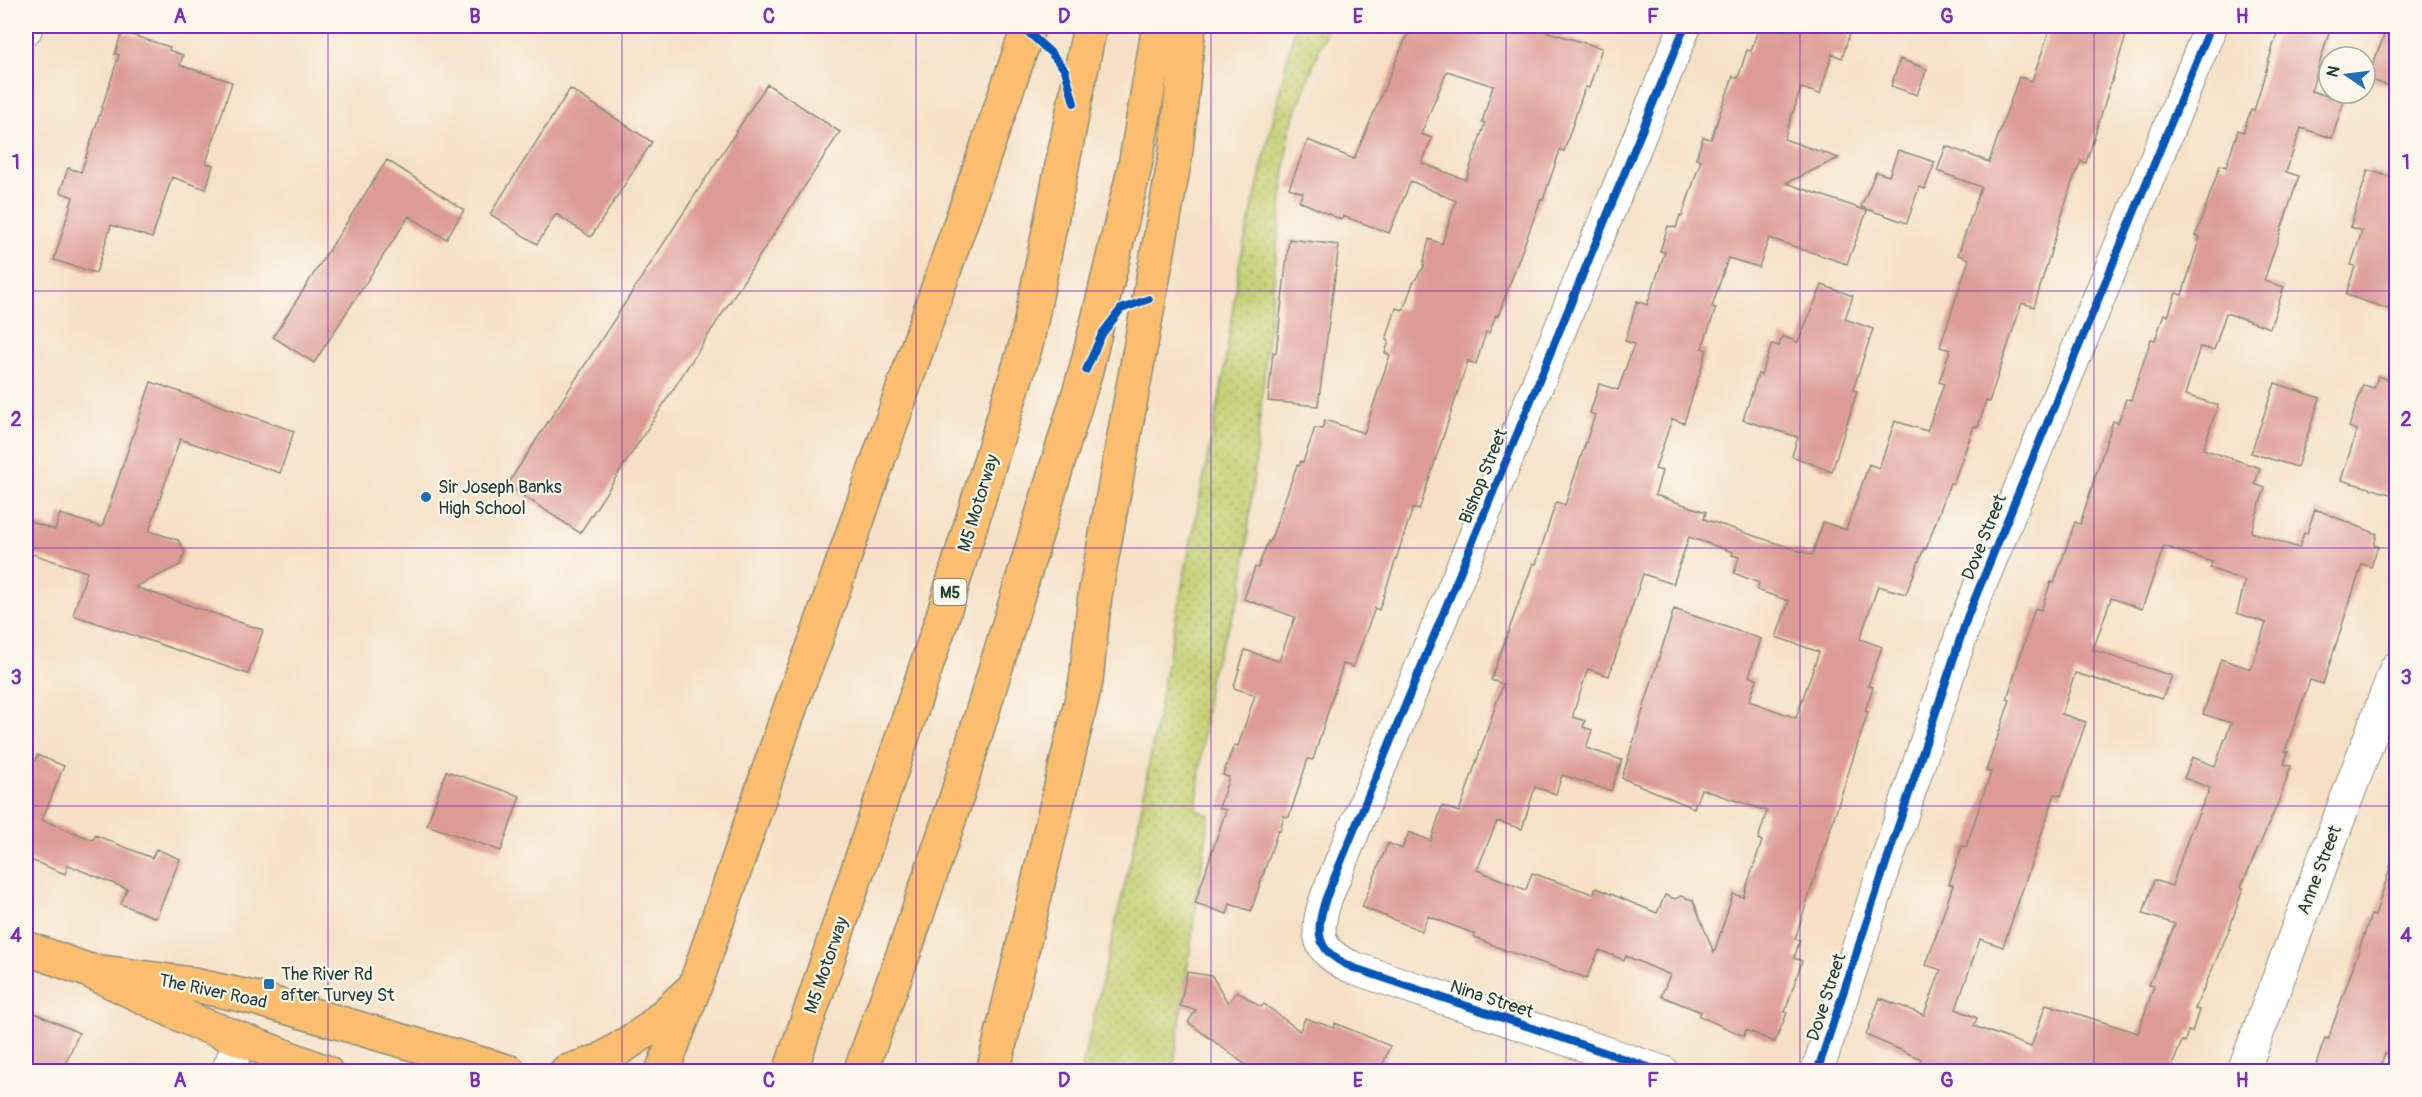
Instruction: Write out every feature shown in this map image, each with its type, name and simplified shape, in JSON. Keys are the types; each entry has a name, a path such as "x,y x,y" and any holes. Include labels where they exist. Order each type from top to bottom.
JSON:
{"main road":[{"path":"662,1071 695,986 1029,26"},
{"name":"M5 Motorway","path":"790,1071 938,633 1027,341 1090,26"},
{"path":"860,1071 957,799 1086,370 1135,166 1159,26"},
{"path":"993,1071 1086,681 1095,595 1175,158 1189,26"},
{"name":"The River Road","path":"26,948 87,970 196,1022 327,1071"},
{"name":"The River Road","path":"87,970 185,983 254,998 510,1071"},
{"path":"566,1071 600,1061 648,1030 695,986"},
{"path":"1008,1008 1012,1071"}],"street":[{"name":"Bishop Street","path":"1320,940 1318,926 1326,898 1685,26"},
{"name":"Dove Street","path":"1817,1071 1968,615 2211,26"},
{"name":"Anne Street","path":"2243,1071 2397,668"},
{"name":"Nina Street","path":"1320,940 1327,953 1338,962 1663,1071"},
{"path":"227,1071 241,1039"}],"green space":[{"path":"1295,26 1328,26 1289,131 1242,591 1209,678 1196,810 1209,815 1173,1071 1081,1072 1137,832 1168,658 1223,380 1239,265"}],"building":[{"path":"1411,26 1528,26 1602,48 1589,88 1585,87 1564,151 1560,150 1498,316 1496,315 1489,333 1486,332 1476,364 1468,361 1419,510 1413,508 1379,610 1375,608 1353,667 1343,664 1313,760 1308,759 1289,817 1284,816 1280,831 1278,830 1251,911 1230,904 1227,914 1195,903 1226,810 1219,808 1229,777 1223,775 1234,745 1238,746 1255,695 1234,688 1234,686 1245,650 1279,661 1295,617 1244,599 1255,567 1258,568 1268,541 1270,542 1297,465 1303,462 1315,428 1322,429 1325,420 1364,433 1390,355 1385,353 1389,341 1386,340 1396,308 1403,310 1413,283 1425,265 1423,265 1429,239 1442,244 1456,201 1411,181 1389,233 1343,216 1342,220 1299,201 1303,193 1289,188 1308,140 1354,159","holes":["1447,71 1493,86 1482,122 1485,123 1466,180 1422,163 1432,138 1421,134"]},
{"path":"1759,26 1852,26 1842,58 1832,54 1820,94 1801,88 1784,139 1839,158 1786,183 1867,211 1847,264 1769,238 1759,267 1728,258 1712,307 1716,308 1702,348 1707,350 1684,423 1672,419 1655,469 1662,471 1655,495 1706,512 1704,519 1812,555 1823,522 1846,530 1869,464 1879,468 1895,421 1927,431 1944,384 1939,382 1950,350 1940,347 1969,259 1958,255 1981,187 1937,171 1946,146 1989,162 2019,77 2032,81 2051,26 2129,26 2086,163 2081,161 2072,182 2034,307 2022,303 1989,402 1986,401 1978,427 1974,426 1953,484 1950,483 1926,549 1924,548 1906,594 1878,586 1860,639 1882,647 1868,686 1873,687 1865,711 1868,712 1795,939 1800,940 1794,958 1802,961 1785,1012 1787,1013 1775,1042 1746,1030 1744,1036 1699,1016 1701,1012 1661,996 1670,975 1626,956 1624,960 1599,950 1587,978 1507,951 1474,937 1475,934 1428,916 1422,931 1362,907 1388,843 1402,849 1409,832 1431,841 1442,806 1459,812 1503,684 1491,680 1533,563 1536,564 1556,502 1565,505 1595,415 1590,413 1599,384 1618,390 1634,344 1625,341 1637,301 1647,305 1665,252 1660,251 1668,226 1676,228 1680,215 1682,216 1701,160 1696,159 1703,137 1711,139 1733,76 1738,78 1747,50 1751,51","holes":["1689,537 1733,552 1732,555 1739,557 1734,573 1759,583 1757,590 1789,601 1776,637 1819,652 1796,718 1749,701 1757,679 1749,676 1761,639 1674,609 1622,778 1694,808 1701,789 1767,811 1758,839 1762,841 1743,897 1733,894 1714,953 1693,900 1681,896 1675,899 1665,895 1657,913 1596,888 1593,894 1532,873 1526,890 1477,870 1497,821 1522,829 1535,787 1556,794 1562,775 1611,791 1622,760 1586,748 1592,730 1583,727 1585,721 1573,717 1573,714 1588,669 1609,676 1643,574 1673,584"]},
{"path":"2279,26 2331,26 2325,45 2317,45 2317,72 2311,91 2317,93 2317,105 2343,105 2332,138 2301,128 2286,172 2299,176 2264,281 2284,287 2270,328 2226,313 2214,350 2200,347 2185,395 2218,405 2203,449 2260,468 2255,484 2265,488 2251,532 2299,548 2315,509 2377,534 2374,545 2378,546 2371,567 2362,564 2323,684 2310,680 2285,751 2288,752 2284,764 2291,766 2278,803 2241,887 2243,888 2229,930 2195,1009 2199,1010 2192,1032 2188,1031 2185,1042 2182,1041 2170,1071 1916,1071 1921,1059 1866,1035 1880,998 1924,1015 1941,970 1926,965 1953,885 1949,884 1962,846 1966,847 1991,772 1986,771 2010,700 2007,699 2035,608 2041,610 2051,582 2054,583 2075,522 2080,524 2113,421 2118,423 2126,399 2131,400 2151,339 2155,340 2164,314 2168,316 2176,293 2182,295 2200,237 2196,235 2220,165 2226,167 2238,130 2243,132 2251,110 2254,111","holes":["2164,546 2212,562 2210,568 2245,581 2237,613 2266,623 2251,669 2221,659 2203,714 2231,723 2215,766 2192,757 2184,778 2210,788 2189,835 2172,886 2154,880 2143,914 2175,924 2149,985 2154,986 2138,1033 2046,1004 2031,1047 1974,1026 1977,1018 1956,1009 1980,939 2003,947 2055,794 2061,796 2086,722 2062,714 2075,673 2162,699 2172,676 2093,650 2111,598 2142,609"]},
{"path":"2388,26 2397,26 2397,67 2390,86 2377,82 2377,54"},
{"path":"122,32 170,47 169,50 183,55 180,65 232,82 206,163 213,165 206,189 172,177 152,238 111,225 96,273 54,260 73,197 60,192 68,168 81,172 119,55 115,54"},
{"path":"1900,59 1927,69 1917,95 1891,86"},
{"path":"767,84 840,132 580,533 507,485"},
{"path":"570,89 652,142 591,237 556,214 537,244 490,214"},
{"path":"1898,150 1935,162 1925,189 1919,187 1907,223 1861,207 1876,172 1889,176"},
{"path":"387,160 464,210 446,239 409,216 314,363 273,337"},
{"path":"2368,170 2397,179 2397,312 2346,295 2355,266 2351,265 2362,231 2350,227"},
{"path":"1289,239 1339,245 1318,406 1268,401"},
{"path":"1822,285 1853,296 1845,319 1873,329 1853,390 1857,391 1832,472 1792,456 1798,437 1743,420 1758,374 1761,375 1772,344 1779,346 1782,336 1798,342"},
{"path":"2378,376 2397,382 2397,496 2341,480 2357,430 2349,427 2363,385 2374,388"},
{"path":"151,382 294,431 280,473 180,439 149,531 178,540 185,552 180,565 135,587 263,630 248,674 73,615 87,572 26,552 26,520 55,530 60,514 102,527"},
{"path":"2275,383 2320,398 2297,467 2251,453"},
{"path":"37,755 64,766 42,820 93,840 95,835 152,858 156,849 180,859 156,918 121,904 127,889 68,865 65,874 26,858 26,783"},
{"path":"446,771 520,796 501,851 427,825"},
{"path":"2391,864 2397,865 2397,1057 2385,1053 2379,1071 2314,1071 2325,1038 2328,1039 2371,915 2375,916"},
{"path":"1187,972 1212,976 1228,1003 1237,991 1261,1007 1264,1004 1300,1031 1305,1018 1334,1028 1335,1023 1390,1046 1380,1071 1254,1071 1188,1022 1196,1010 1180,1006"},
{"path":"26,1009 79,1033 62,1071 26,1071"}],"cycle path":[{"path":"1663,1072 1354,968 1341,962 1325,949 1321,941 1320,922 1326,898 1685,26"},
{"path":"1817,1072 1968,615 2211,26"},
{"path":"1028,32 1051,53 1065,70 1074,103"},
{"path":"1086,370 1102,334 1121,309 1149,299"}],"place":[{"name":"Sir Joseph Banks High School","path":"426,497"},
{"name":"The River Rd after Turvey St","path":"269,984"}]}
